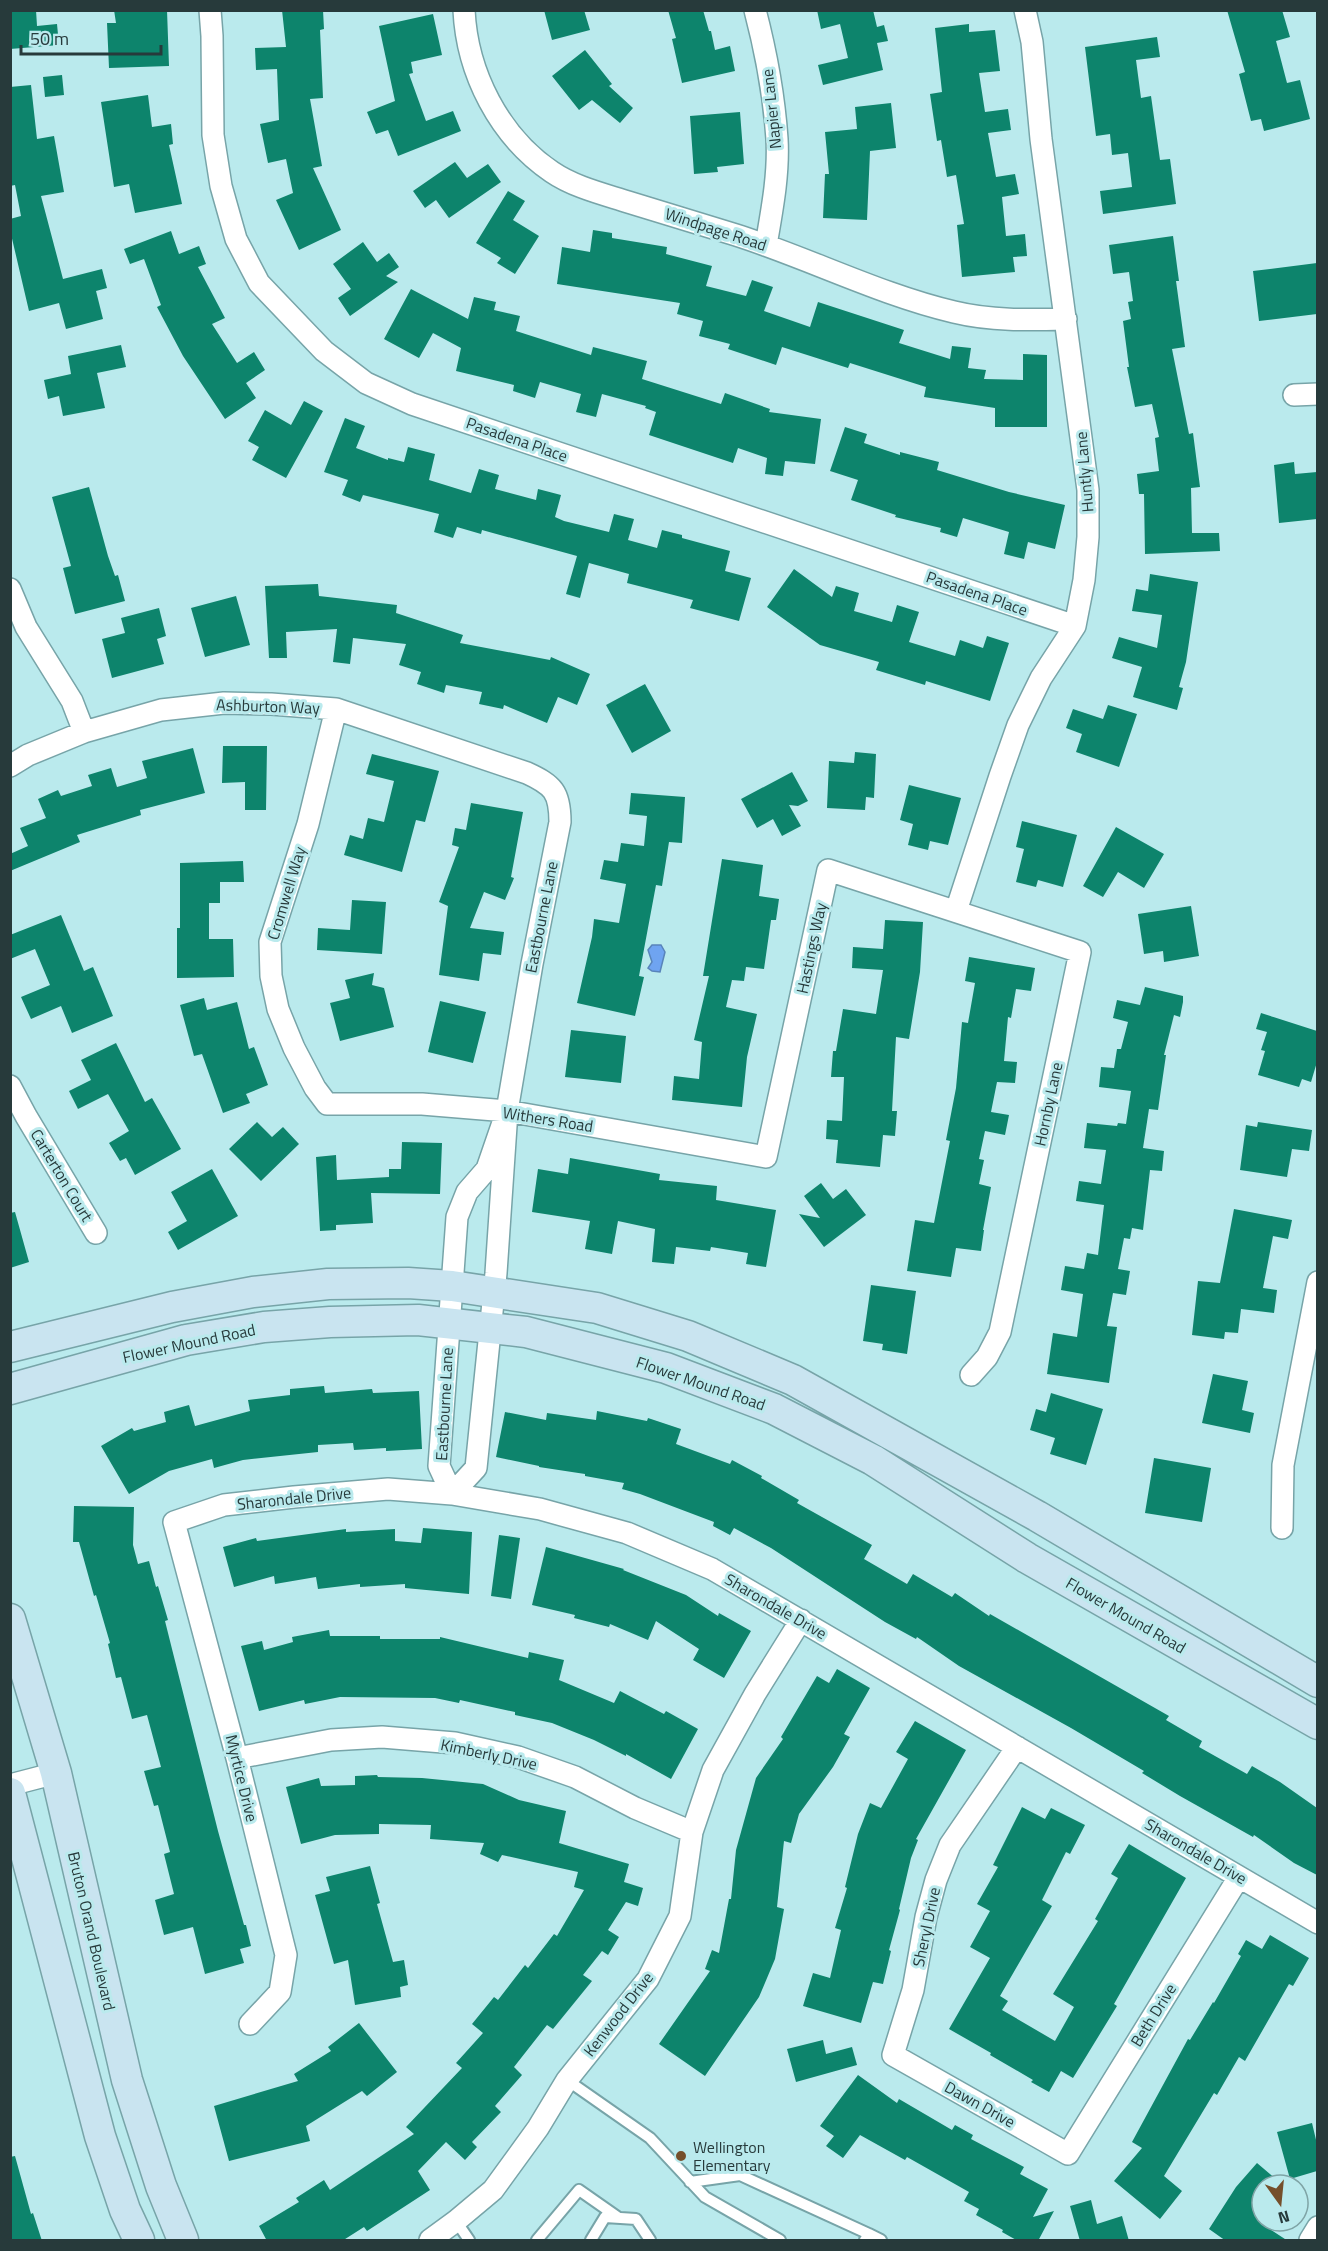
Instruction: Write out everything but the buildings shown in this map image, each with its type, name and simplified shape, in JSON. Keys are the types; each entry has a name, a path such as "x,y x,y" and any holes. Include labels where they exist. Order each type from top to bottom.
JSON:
{"main road":[{"name":"Flower Mound Road","path":"10,1347 172,1307 253,1292 328,1284 408,1283 452,1286 597,1308 688,1336 793,1380 1018,1506 1317,1682"},
{"name":"Flower Mound Road","path":"10,1389 186,1340 264,1327 349,1321 418,1320 526,1332 666,1368 774,1409 873,1460 1027,1558 1317,1724"},
{"name":"Bruton Orand Boulevard","path":"10,1620 56,1773 127,2080 161,2186 183,2241"},
{"path":"10,1793 100,2136 125,2210 139,2241"}],"street":[{"name":"Pasadena Place","path":"210,10 213,135 221,186 236,239 259,283 324,351 366,383 412,404 1075,626"},
{"name":"Windpage Road","path":"464,10 465,28 474,70 493,108 520,145 553,172 594,191 766,245 921,303 955,313 1002,320 1066,320"},
{"name":"Napier Lane","path":"755,10 771,86 777,140 774,200 766,245"},
{"name":"Huntly Lane","path":"956,912 999,776 1018,725 1041,678 1075,626 1084,580 1088,537 1088,490 1041,140 1032,42 1025,10"},
{"path":"1294,395 1317,394"},
{"path":"10,589 26,627 72,701 84,732"},
{"name":"Ashburton Way","path":"10,766 28,755 84,732 161,710 224,703 336,709 527,773"},
{"name":"Cromwell Way","path":"327,1104 315,1088 294,1048 278,1009 271,976 270,942 308,824 336,709"},
{"name":"Eastbourne Lane","path":"507,1112 487,1169 467,1192 457,1217 439,1466 452,1494 476,1468 507,1112 532,964 560,822 560,807 556,793 544,781 527,773"},
{"name":"Hastings Way","path":"766,1157 828,870 956,912"},
{"name":"Hornby Lane","path":"956,912 1080,952 1000,1332 987,1357 971,1375"},
{"name":"Carterton Court","path":"10,1086 96,1233"},
{"name":"Withers Road","path":"327,1104 422,1104 507,1112 766,1157"},
{"path":"1282,1528 1283,1465 1317,1282"},
{"name":"Sharondale Drive","path":"174,1522 224,1505 388,1490 452,1494 540,1509 627,1533 712,1569 1317,1923"},
{"name":"Myrtice Drive","path":"174,1522 237,1758 286,1955 280,1992 250,2024"},
{"name":"Kenwood Drive","path":"430,2241 493,2190 538,2128 567,2080 648,1979 680,1916 692,1832 713,1770 801,1620"},
{"name":"Kimberly Drive","path":"237,1758 331,1740 382,1737 455,1743 518,1757 575,1776 635,1808 692,1832"},
{"name":"Sheryl Drive","path":"893,2055 913,1990 926,1917 936,1880 950,1845 1017,1747"},
{"path":"10,1785 56,1773"},
{"name":"Beth Drive","path":"1068,2154 1239,1877"},
{"name":"Dawn Drive","path":"893,2055 1068,2154"},
{"path":"1310,2241 1317,2227"}],"lane":[{"path":"567,2080 650,2138 705,2197 780,2241"},
{"path":"690,2182 740,2175 867,2237 881,2241"},
{"path":"537,2241 579,2190 620,2218"},
{"path":"591,2241 605,2217 636,2218 650,2241"},
{"path":"456,2222 470,2241"}],"water":[{"path":"652,945 661,945 665,952 660,972 648,968 652,962 648,950"}],"place":[{"name":"Wellington Elementary","path":"681,2156"}]}
